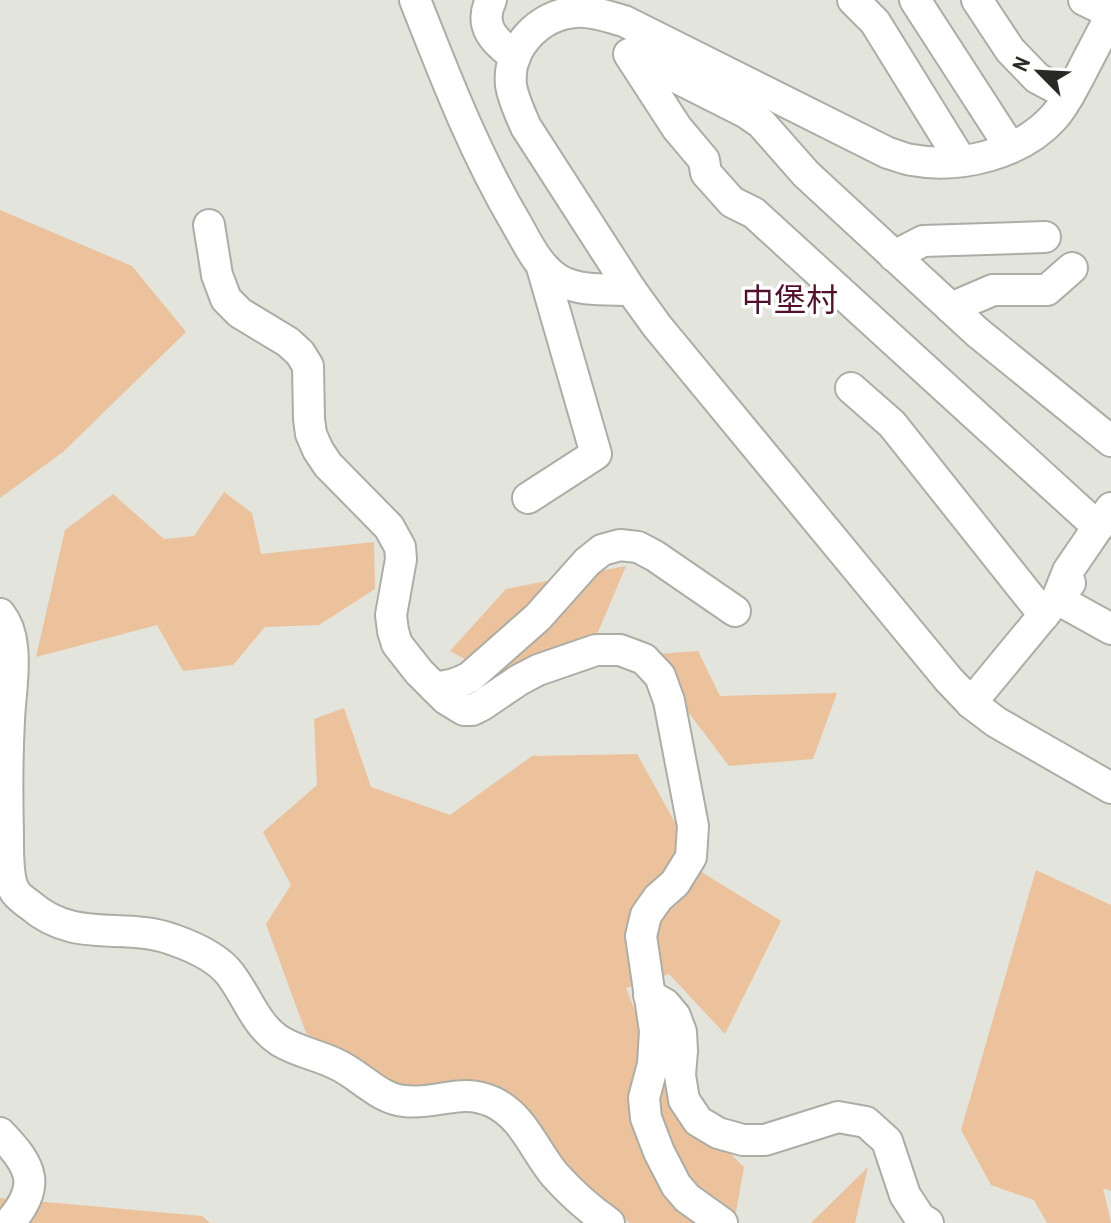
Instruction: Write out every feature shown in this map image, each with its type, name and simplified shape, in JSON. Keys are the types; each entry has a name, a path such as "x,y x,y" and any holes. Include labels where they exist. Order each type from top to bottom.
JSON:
{"street":[{"path":"415,0 464,123 494,186 542,267 596,454 528,498"},
{"path":"491,0 486,24 495,41 515,57"},
{"path":"853,0 875,22 961,161"},
{"path":"915,0 1010,147"},
{"path":"977,0 1010,50 1037,78 1069,95"},
{"path":"1084,0 1111,14 1069,95 1054,117 1032,136 1010,147 961,161 911,160 888,153 624,21 601,15 548,9 528,33 515,57 511,83 526,127 657,326 949,680 971,703 996,722 1111,788"},
{"path":"601,15 615,42 629,54 761,123 806,174 977,332 1111,441"},
{"path":"629,54 677,128 704,160 706,173 732,202 754,213 1107,524 1068,571 1050,607 971,703"},
{"path":"209,225 217,275 226,299 240,313 288,342 300,353 308,366 309,419 318,450 328,465 396,537 401,559 391,615 393,631 397,644 419,672 454,705 464,710 472,710 538,670 596,650 620,650 644,659 660,676 669,701 693,826 691,857 675,883 658,898 646,915 641,936 655,1031 653,1064 644,1098 646,1118 676,1185 687,1198 722,1223"},
{"path":"894,256 923,241 1045,237"},
{"path":"542,267 561,281 584,288 631,290"},
{"path":"951,308 993,290 1047,290 1072,268"},
{"path":"851,388 892,424 1050,607 1111,629"},
{"path":"434,687 459,683 470,677 538,617 587,562 602,550 620,545 638,547 655,556 735,611"},
{"path":"0,614 7,623 12,649 7,756 7,894 68,927 146,933 173,939 210,956 229,973 259,1020 279,1040 337,1064 383,1094 402,1101 477,1096 501,1106 522,1126 554,1174 575,1196 609,1223"},
{"path":"649,995 665,1004 675,1016 681,1032 680,1075 684,1100 698,1121 718,1133 743,1140 765,1140 838,1117 866,1122 887,1141 905,1195 920,1218 928,1223"},
{"path":"0,1133 26,1166 31,1185 23,1205 9,1223"}],"shaded area":[{"path":"0,210 132,266 186,332 63,452 0,498"},
{"path":"224,492 252,513 261,554 374,542 375,589 319,625 265,627 233,665 183,671 157,625 36,657 65,530 113,494 164,539 194,536"},
{"path":"626,566 598,632 494,675 450,651 506,589"},
{"path":"698,651 720,696 837,693 813,759 729,766 679,700 657,654"},
{"path":"344,708 371,787 450,815 532,756 637,754 703,873 781,921 725,1034 669,974 626,988 667,1092 744,1167 734,1223 630,1223 565,1168 509,1096 397,1089 306,1033 266,924 291,885 263,832 317,785 314,719"},
{"path":"1036,870 1111,905 1111,1191 1103,1188 1111,1223 1047,1223 1034,1200 991,1185 961,1130"},
{"path":"868,1167 855,1223 811,1223"},
{"path":"0,1198 202,1216 210,1223 0,1223"}],"district":[{"name":"中堡村","path":"790,300"}]}
